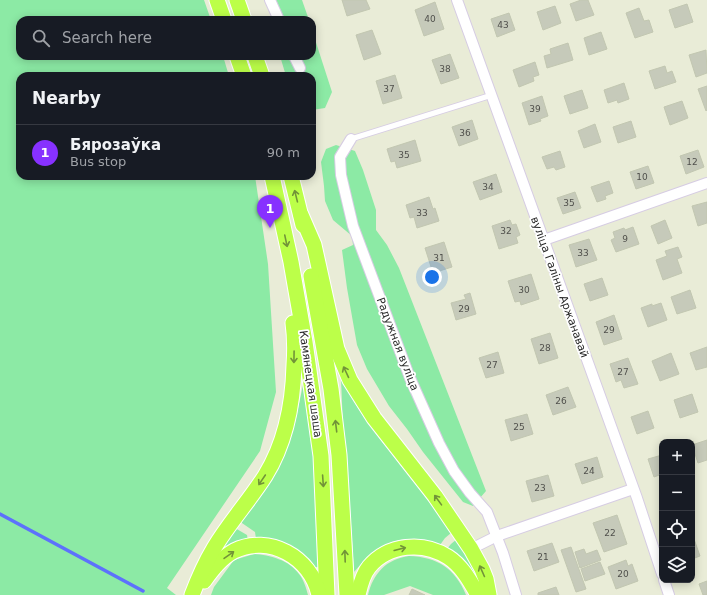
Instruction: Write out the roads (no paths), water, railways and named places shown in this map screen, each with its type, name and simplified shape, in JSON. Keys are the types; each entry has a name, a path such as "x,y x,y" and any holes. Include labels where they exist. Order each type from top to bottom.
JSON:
{"main road":[{"path":"217,0 223,16"},
{"path":"237,0 243,16"},
{"path":"238,60 243,72"},
{"path":"256,60 261,72"},
{"name":"Камянецкая шаша","path":"273,180 291,262 305,342 321,456 327,595"},
{"name":"Камянецкая шаша","path":"292,180 301,215 331,389 339,455 347,595"},
{"path":"301,215 314,245 337,349 350,380 374,418 435,496 471,549 484,574 489,595"},
{"path":"193,595 201,573 215,547 270,467 280,448 286,430 292,403 294,376 294,335 288,291 291,262"},
{"path":"193,595 216,565 225,558 242,548 259,545 277,548 300,561 315,581 319,595"},
{"path":"358,595 368,568 374,561 385,553 400,548 410,547 429,550 448,557 465,574 478,595"}],"street":[{"path":"270,0 277,16"},
{"name":"вуліца Галіны Аржанавай","path":"457,0 637,498 659,565"},
{"path":"296,60 300,68"},
{"name":"Радужная вуліца","path":"351,139 340,157 341,176 353,226 410,378 439,444 454,471 470,493 487,512 497,536 516,595"},
{"path":"544,240 707,183"},
{"path":"471,549 497,536 633,490"},
{"path":"665,583 669,595"}],"lane":[{"path":"351,139 492,95"}],"waterway":[{"path":"0,514 143,591"}],"place":[{"name":"Бярозаўка","path":"270,228"}]}
